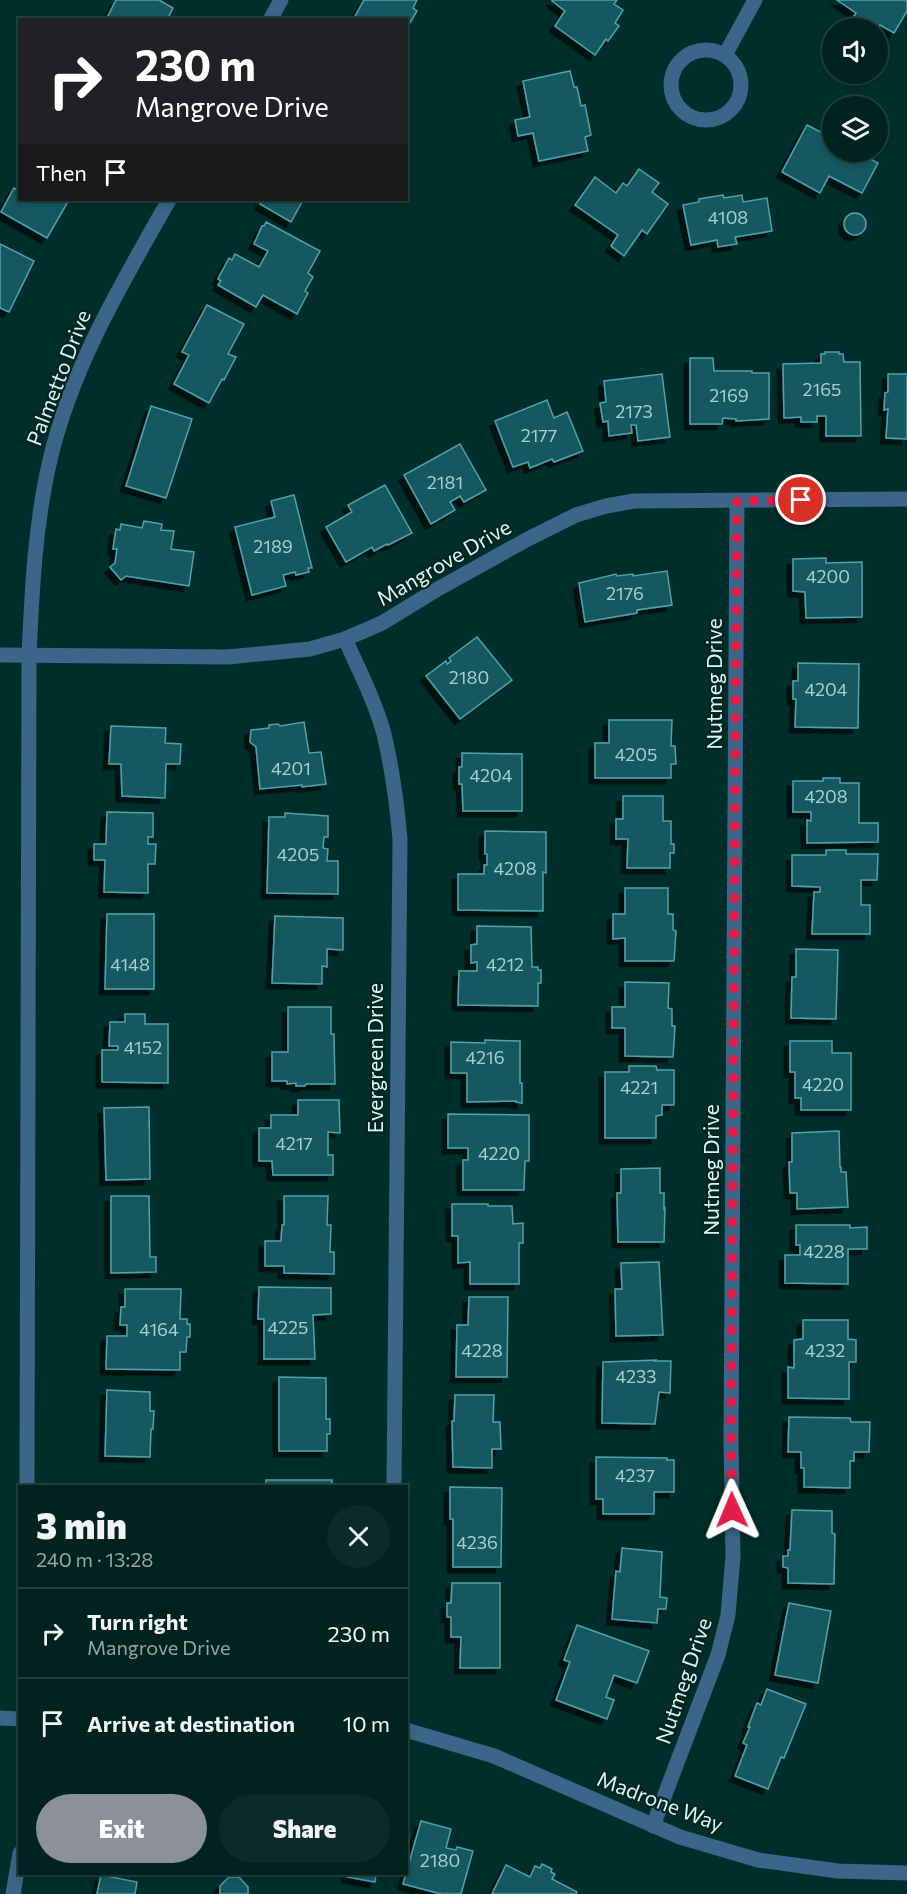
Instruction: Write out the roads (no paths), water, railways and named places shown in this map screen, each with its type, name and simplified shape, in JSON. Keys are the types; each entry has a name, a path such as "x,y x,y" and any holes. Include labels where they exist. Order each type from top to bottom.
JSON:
{"street":[{"path":"271,18 281,0"},
{"path":"725,55 754,0"},
{"path":"698,50 712,50 725,55 735,65 740,77 741,91 736,104 726,114 713,120 700,121 686,116 676,106 671,93 670,80 675,67 685,56 698,50"},
{"name":"Palmetto Drive","path":"27,1485 29,655 33,572 40,517 53,450 66,407 86,354 110,304 168,201"},
{"name":"Mangrove Drive","path":"0,655 228,657 310,649 345,639 382,623 526,540 576,515 606,506 634,501 907,499"},
{"name":"Nutmeg Drive","path":"653,1826 718,1655 728,1615 733,1556 731,1441 737,501"},
{"name":"Evergreen Drive","path":"345,639 369,691 383,733 397,798 400,839 394,1485"},
{"path":"0,1718 18,1719"},
{"name":"Madrone Way","path":"408,1731 494,1756 653,1826 758,1860 838,1870 907,1873"},
{"path":"13,1894 18,1865"}]}
